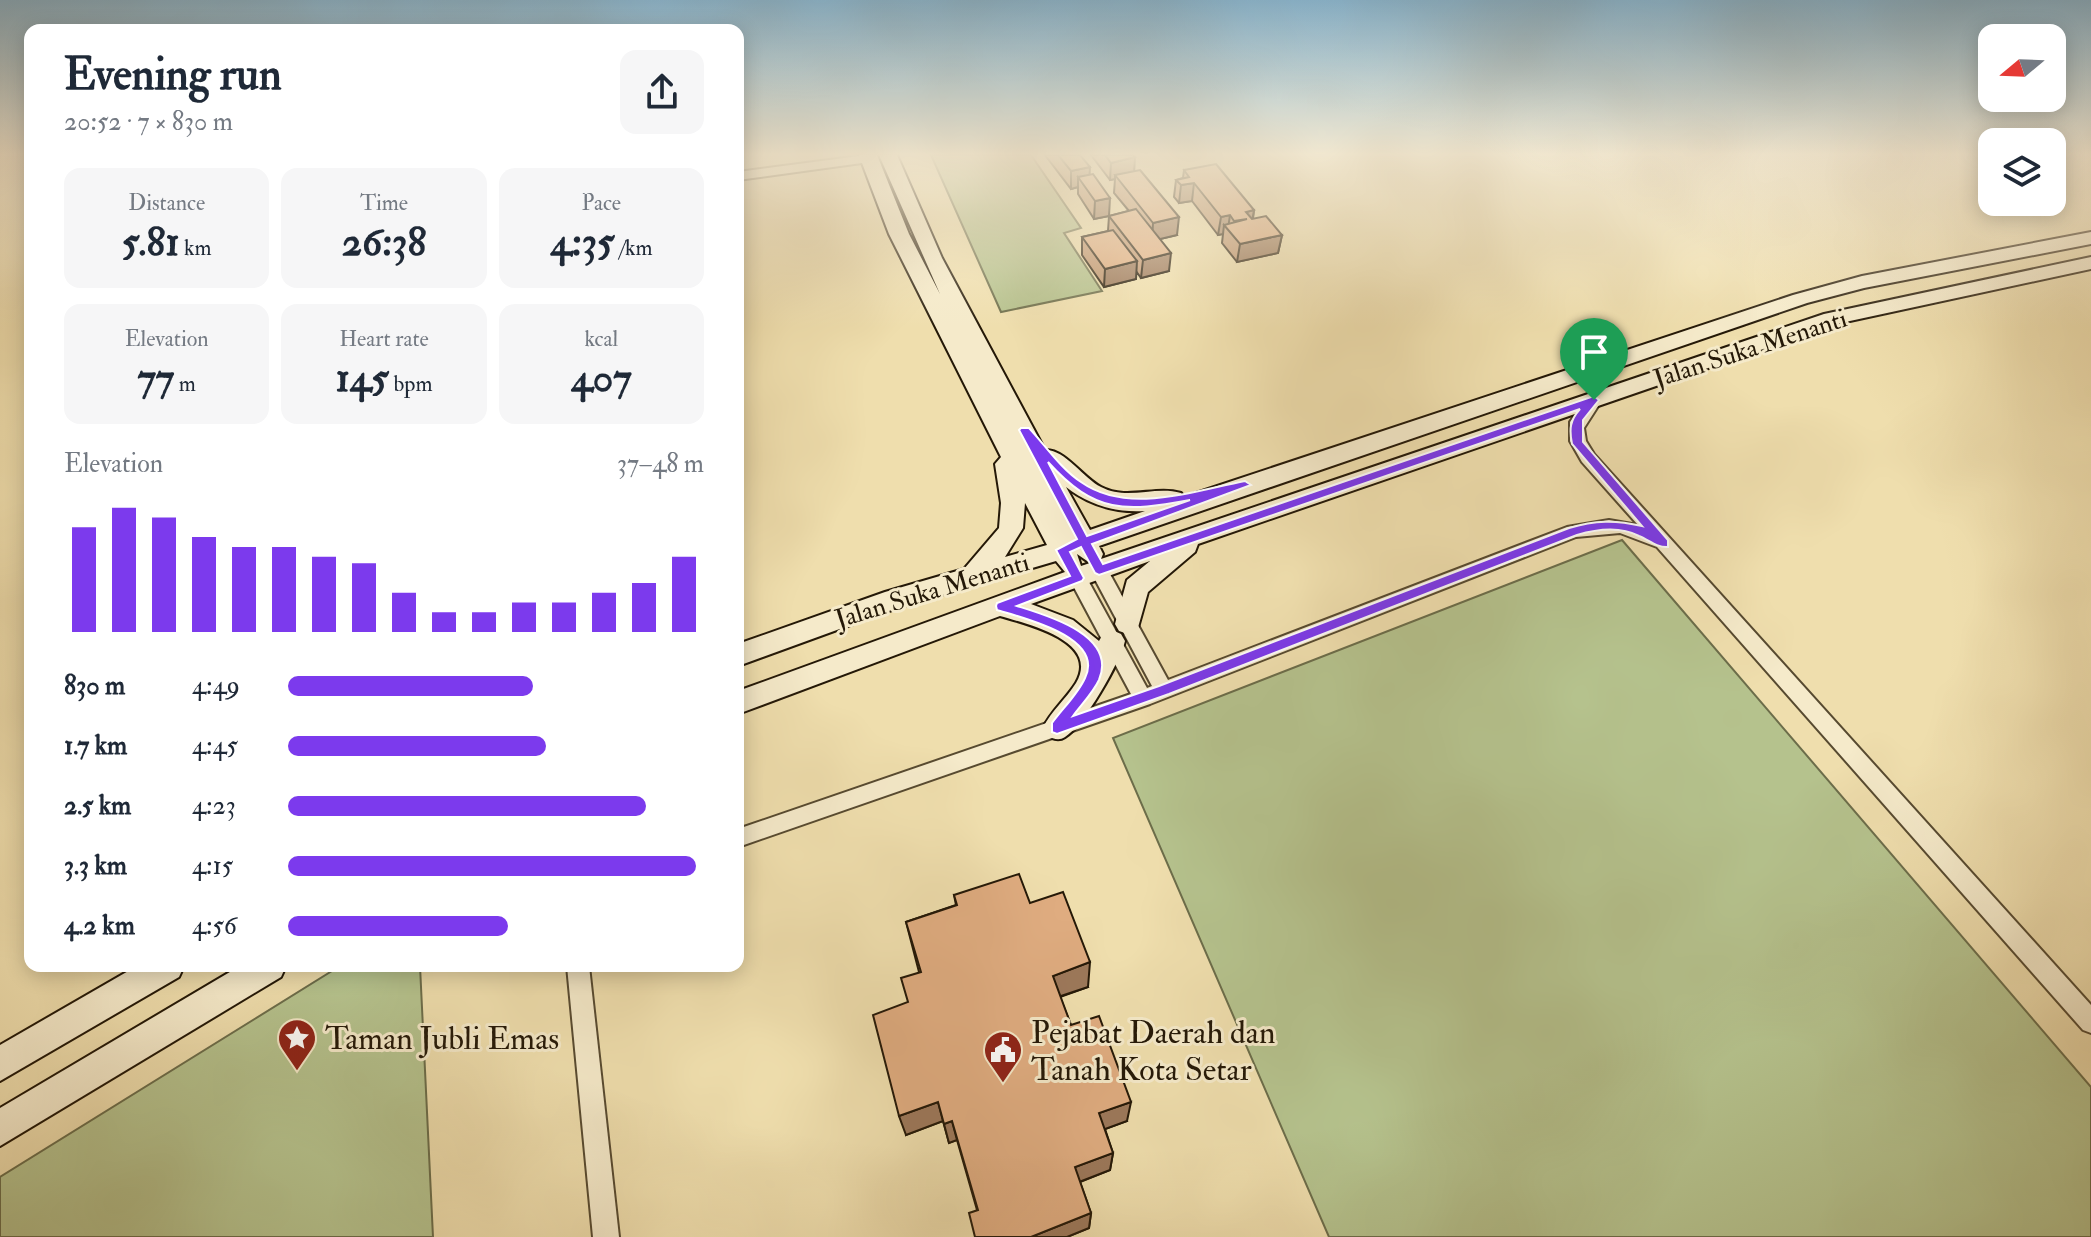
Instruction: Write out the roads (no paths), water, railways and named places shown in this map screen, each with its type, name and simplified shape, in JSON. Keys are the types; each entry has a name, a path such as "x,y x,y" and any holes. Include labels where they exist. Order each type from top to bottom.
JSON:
{"main road":[{"path":"892,213 899,234 1089,574"},
{"path":"905,213 965,326 1013,434 1014,501 1009,538 971,578"},
{"path":"926,213 932,230 931,257"},
{"name":"Jalan Suka Menanti","path":"744,653 894,599 1073,546 1245,485 1800,299 1862,282 2091,238"},
{"name":"Jalan Suka Menanti","path":"744,701 1201,533 1831,319 2091,263"},
{"path":"1013,434 1075,484 1099,497 1123,504 1161,501 1245,485"},
{"path":"1057,728 1108,657 1136,587 1201,533"},
{"path":"1002,606 1050,620 1074,633 1088,648 1095,664 1093,679"},
{"path":"0,1064 158,972"},
{"path":"0,1128 260,972"}],"street":[{"path":"1594,400 1577,419 1575,431 1578,444 2091,1022"},
{"path":"744,836 1143,698 1584,528 1618,525 1640,530 1664,543"},
{"path":"1089,574 1120,632 1143,698"},
{"path":"1120,632 1164,690"},
{"path":"579,972 606,1237"}],"place":[{"name":"Taman Jubli Emas","path":"297,1072"},
{"name":"Pejabat Daerah dan Tanah Kota Setar","path":"1003,1084"}]}
